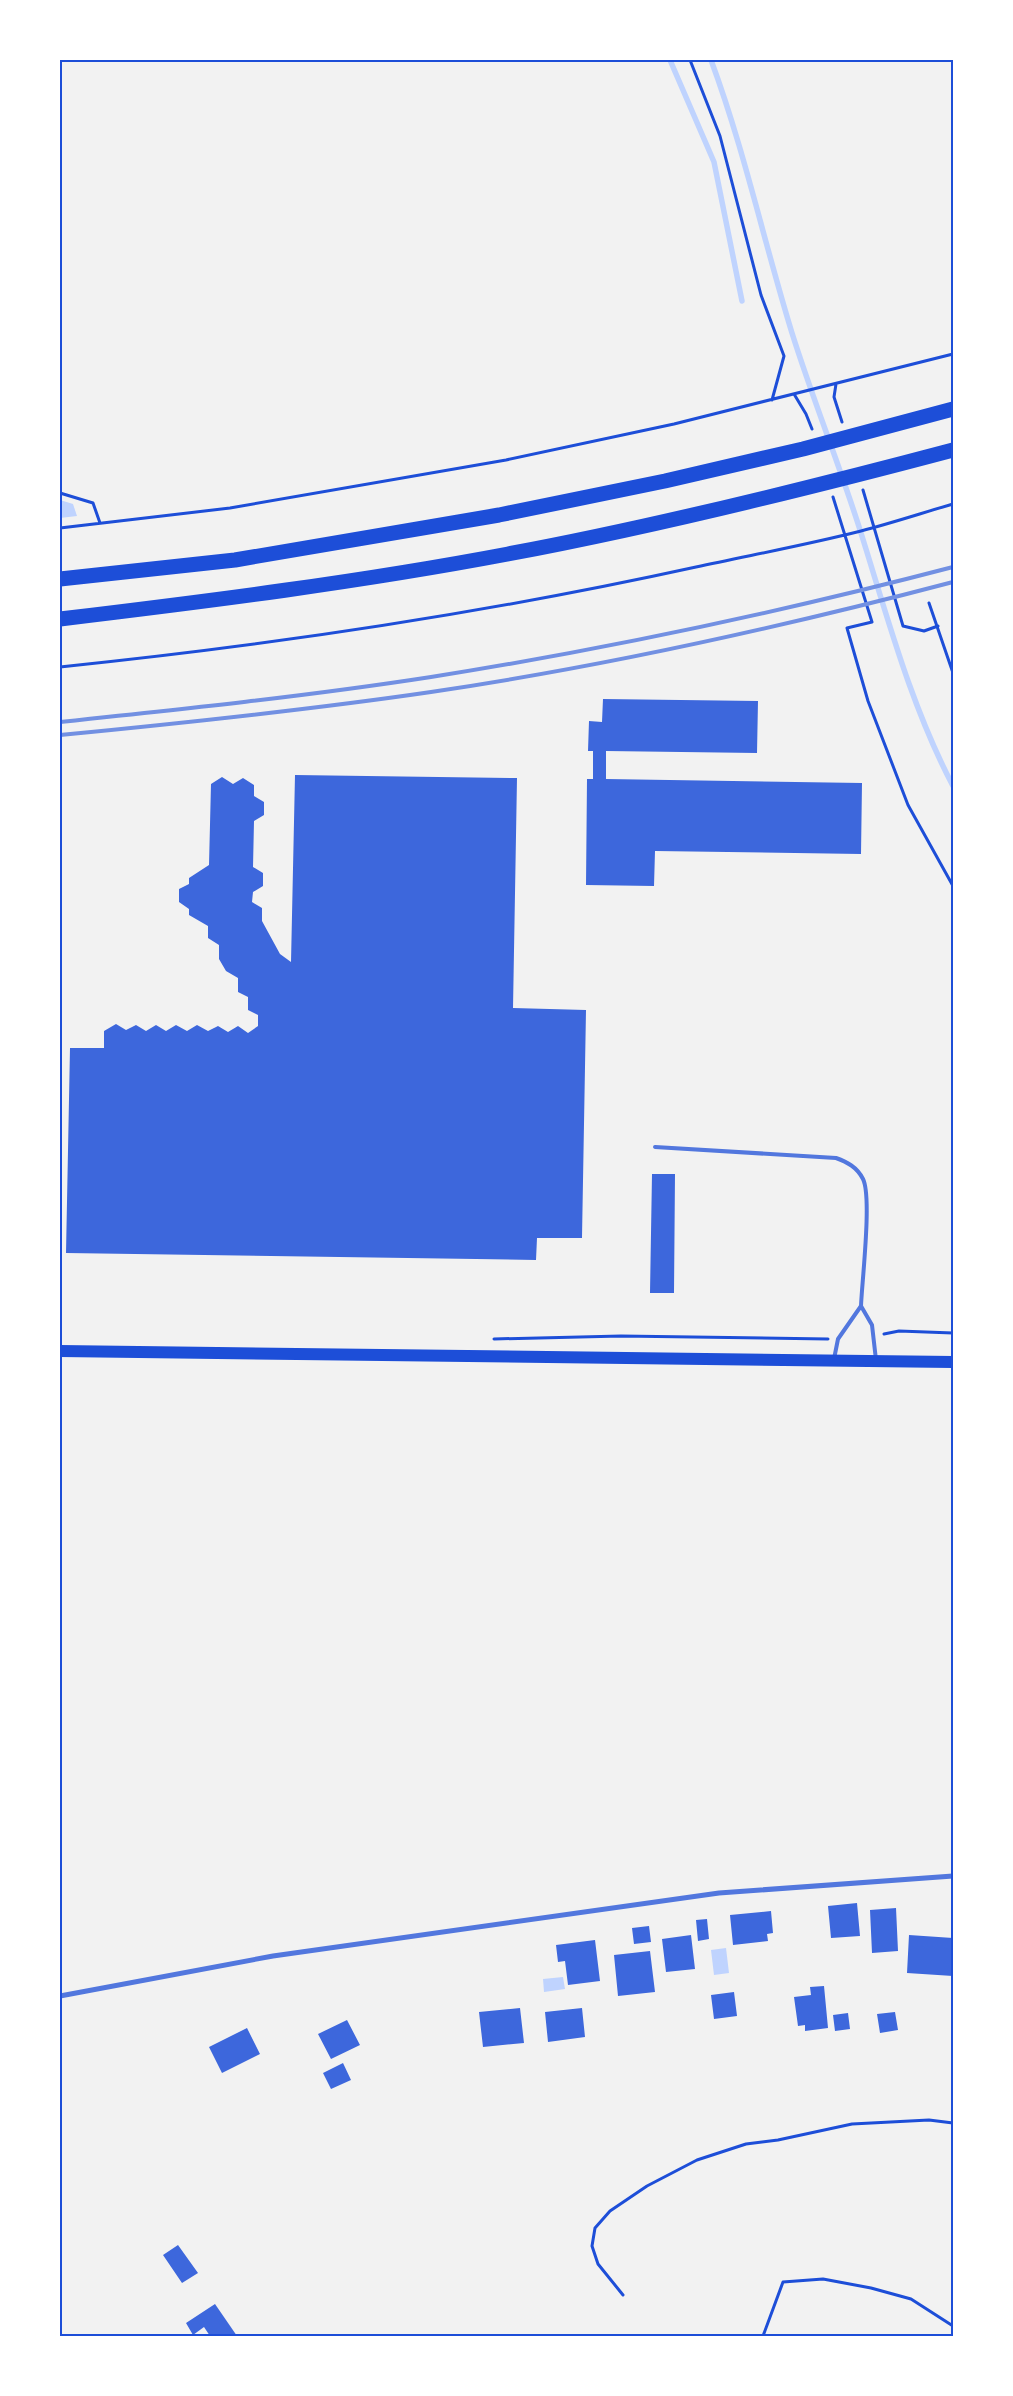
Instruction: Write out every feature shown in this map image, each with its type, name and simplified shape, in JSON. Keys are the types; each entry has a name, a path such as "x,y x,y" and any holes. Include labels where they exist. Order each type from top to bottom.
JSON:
{"highway":[{"path":"60,579 235,560 499,515 665,481 803,449 953,409"},
{"path":"60,619 247,596 507,555 813,488 953,450"}],"main road":[{"path":"60,1351 953,1362"}],"street":[{"path":"60,1996 274,1956 719,1893 953,1876"}],"lane":[{"path":"655,1147 836,1158 855,1168 864,1182 867,1197 861,1306 838,1339 834,1360"},
{"path":"861,1306 872,1325 875,1336 876,1360"}],"path":[{"path":"690,60 720,136 761,294 784,356 772,400"},
{"path":"60,528 230,508 438,472 674,424 953,354"},
{"path":"836,384 834,397 843,426"},
{"path":"861,481 903,626 924,631 938,626"},
{"path":"60,493 93,503 100,523"},
{"path":"60,667 156,657 320,635 476,611 641,579 844,534 953,504"},
{"path":"844,534 872,622 847,628 868,701 908,805 953,886"},
{"path":"929,603 953,674"},
{"path":"875,1336 898,1331 953,1333"},
{"path":"492,1339 621,1336 838,1339"},
{"path":"622,2295 598,2264 592,2246 595,2228 610,2211 647,2186 689,2164 746,2144 778,2140 852,2124 929,2120 953,2123"},
{"path":"763,2336 784,2282 823,2279 911,2299 953,2326"}],"water":[{"path":"60,500 73,504 77,516 60,518"},
{"path":"726,1948 729,1973 714,1975 711,1950"},
{"path":"563,1977 565,1989 544,1992 543,1979"}],"building":[{"path":"603,699 758,701 757,753 606,751 606,779 862,783 861,854 655,851 654,886 586,885 587,779 593,779 593,751 588,751 589,721 602,722"},
{"path":"295,775 517,778 513,1008 586,1010 582,1238 537,1238 536,1260 66,1253 70,1048 104,1048 104,1031 116,1024 126,1030 136,1025 146,1031 156,1025 166,1031 176,1025 187,1031 197,1025 208,1031 218,1026 228,1032 238,1026 248,1033 258,1026 258,1015 248,1010 248,997 238,992 238,978 226,971 219,959 219,945 208,938 208,926 189,915 189,909 179,902 179,889 189,884 189,878 209,865 211,784 222,777 233,784 243,778 254,785 254,796 264,802 264,815 254,821 253,867 263,873 263,886 253,892 252,902 262,908 262,921 280,954 291,962"},
{"path":"652,1174 675,1174 674,1293 650,1293"},
{"path":"857,1903 860,1936 831,1938 828,1906"},
{"path":"896,1908 898,1951 872,1953 870,1910"},
{"path":"771,1911 773,1933 767,1934 768,1941 733,1945 730,1915"},
{"path":"707,1919 709,1939 698,1941 696,1920"},
{"path":"649,1926 651,1942 634,1944 632,1928"},
{"path":"691,1935 695,1969 666,1972 662,1939"},
{"path":"909,1935 953,1938 953,1976 907,1973"},
{"path":"595,1940 600,1981 568,1985 565,1961 558,1962 556,1945"},
{"path":"650,1951 655,1992 618,1996 614,1955"},
{"path":"824,1986 828,2028 805,2031 805,2025 798,2026 794,1997 811,1995 810,1987"},
{"path":"734,1992 737,2016 714,2019 711,1995"},
{"path":"520,2008 524,2043 483,2047 479,2012"},
{"path":"582,2008 585,2037 548,2042 545,2012"},
{"path":"895,2012 898,2030 880,2033 877,2014"},
{"path":"848,2013 850,2029 835,2031 833,2015"},
{"path":"347,2020 360,2045 331,2059 318,2034"},
{"path":"247,2028 260,2054 222,2073 209,2047"},
{"path":"343,2063 351,2080 331,2089 323,2073"},
{"path":"178,2245 198,2273 182,2283 163,2255"},
{"path":"215,2304 237,2336 210,2336 204,2327 193,2335 186,2323"}],"waterway":[{"path":"670,60 714,162 742,301"},
{"path":"711,60 734,127 800,358 853,508 901,662 925,725 953,786"}],"railway":[{"path":"60,722 292,696 385,684 497,666 628,642 759,614 953,567"},
{"path":"60,735 385,699 497,682 628,658 759,630 953,582"}]}
